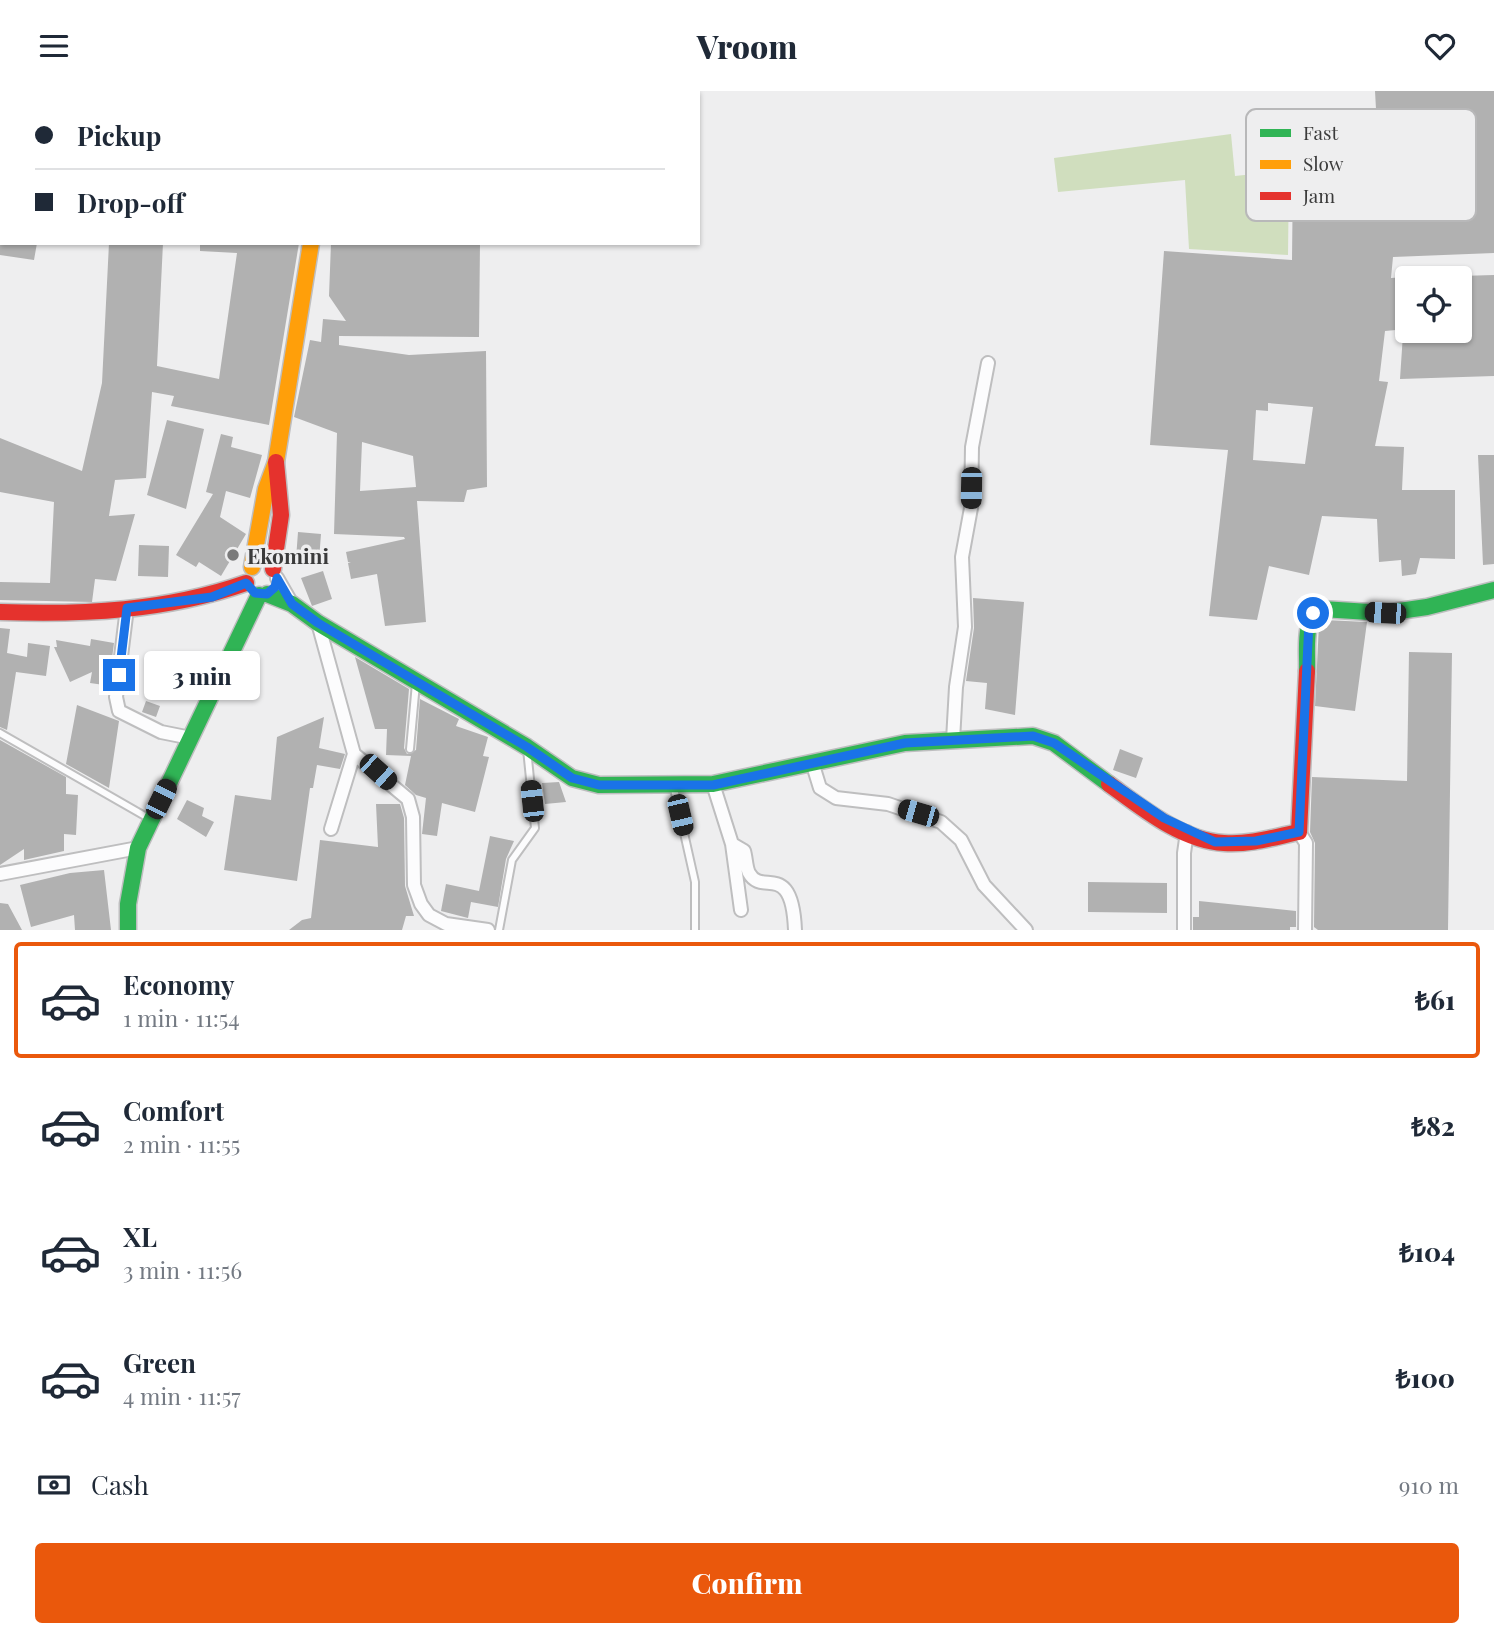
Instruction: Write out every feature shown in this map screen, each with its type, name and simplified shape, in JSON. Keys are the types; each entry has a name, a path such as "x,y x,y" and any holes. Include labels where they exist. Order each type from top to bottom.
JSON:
{"street":[{"path":"311,245 276,462 266,489 252,567 246,574 246,583 251,591 292,604 318,623 527,747 572,778 599,785 713,785 905,743 1033,736 1054,743 1124,793 1187,832 1215,842 1256,841 1299,832"},
{"path":"953,740 956,687 965,627 962,557 971,508 972,447 988,363"},
{"path":"128,930 128,904 138,848 150,819 263,594 275,587 283,494 276,462"},
{"path":"252,567 265,564 275,574 292,604"},
{"path":"0,612 127,608 212,597 246,583"},
{"path":"1305,930 1306,843 1299,832 1309,621 1313,613 1322,609 1385,613 1494,590"},
{"path":"127,608 116,697 120,711 161,732 191,738"},
{"path":"318,623 354,754 331,829"},
{"path":"354,754 408,799 413,817 414,885 429,915 446,924 488,930"},
{"path":"812,762 820,788 836,798 888,804 941,823 961,840 985,885 1026,930"},
{"path":"713,785 732,843 741,910"},
{"path":"1184,930 1184,853 1187,832"},
{"path":"732,843 744,851 749,874 758,881 780,883 789,891 795,930"},
{"path":"0,874 138,848"}],"lane":[{"path":"410,749 416,681"},
{"path":"0,733 150,819"},
{"path":"499,930 512,860 535,828 527,747"},
{"path":"673,783 695,882 695,930"}],"green space":[{"path":"1231,134 1235,176 1246,175 1246,221 1288,221 1288,255 1189,249 1185,180 1058,192 1054,158"}],"building":[{"path":"1375,91 1494,91 1494,253 1393,257 1391,278 1395,278 1395,330 1385,331 1379,381 1388,382 1375,446 1404,447 1402,490 1455,490 1455,559 1420,558 1416,574 1402,576 1401,560 1379,562 1377,519 1322,516 1309,575 1269,566 1257,620 1209,616 1228,450 1150,445 1164,251 1292,260 1292,221 1476,221 1476,109 1376,109","holes":["1268,403 1313,407 1305,464 1253,460 1256,410 1268,411"]},
{"path":"0,245 37,245 34,260 0,255"},
{"path":"109,245 163,245 157,366 219,379 237,253 200,251 200,245 299,245 269,425 171,406 174,396 152,392 146,478 115,480 109,516 135,514 116,581 95,579 92,602 0,600 0,582 50,583 54,502 0,492 0,438 82,471 102,383"},
{"path":"331,245 480,245 479,337 339,336 339,345 409,355 486,351 487,487 467,490 464,502 417,501 426,622 385,626 377,574 351,579 348,563 351,562 348,562 346,552 405,539 334,534 337,433 294,417 310,340 321,342 323,319 346,321 329,296","holes":["362,442 413,456 416,487 360,491"]},
{"path":"1494,275 1494,376 1400,379 1402,343 1472,343 1472,276"},
{"path":"167,420 204,429 186,509 147,495"},
{"path":"221,434 233,437 231,447 262,455 250,498 226,491 220,517 246,534 221,576 199,562 196,567 176,555 213,494 206,492"},
{"path":"1478,455 1494,455 1494,564 1483,565"},
{"path":"298,532 321,534 319,560 296,559"},
{"path":"139,545 169,546 168,577 138,576"},
{"path":"323,571 332,599 312,606 301,578"},
{"path":"973,598 1024,602 1015,715 985,709 987,683 966,681 974,628"},
{"path":"1324,620 1367,622 1355,711 1315,706 1319,624"},
{"path":"0,628 10,629 7,653 27,657 28,643 50,646 46,676 16,672 7,730 0,727"},
{"path":"91,639 114,643 109,681 105,680 104,685 90,683 92,672 70,682 54,647 57,647 56,640 90,646"},
{"path":"1409,652 1452,653 1448,930 1318,930 1314,927 1315,843 1310,832 1312,777 1407,781"},
{"path":"355,657 409,689 404,748 407,754 416,750 420,699 459,719 456,726 488,737 483,756 489,757 475,812 442,803 437,836 422,834 426,798 416,795 405,785 411,756 386,755 387,729 375,729"},
{"path":"146,701 160,706 156,717 142,712"},
{"path":"77,705 119,721 109,788 66,764"},
{"path":"324,717 319,748 345,754 340,769 317,765 313,788 310,788 297,881 224,870 235,795 271,800 277,737"},
{"path":"0,740 66,777 66,794 78,795 76,835 64,834 64,851 24,860 24,849 0,865"},
{"path":"1120,749 1143,758 1136,778 1113,770"},
{"path":"559,782 566,802 545,804 542,783"},
{"path":"187,800 204,808 202,816 214,822 206,837 177,819"},
{"path":"376,804 400,804 404,818 405,886 414,916 406,916 402,930 289,930 302,920 311,918 320,840 378,847"},
{"path":"490,836 514,841 506,859 498,907 471,902 468,918 441,911 446,884 479,891"},
{"path":"104,870 111,930 75,930 74,915 31,927 20,885 70,873"},
{"path":"1088,882 1167,883 1167,913 1088,912"},
{"path":"1199,901 1296,911 1296,927 1290,927 1290,930 1193,930 1193,917 1199,917"},
{"path":"0,903 8,904 22,930 0,930"}],"traffic: fast":[{"path":"1307,671 1309,627 1316,613 1322,609 1385,613 1427,607 1494,590"},
{"path":"267,594 292,604 318,623 527,747 572,778 599,785 713,784 905,743 1033,736 1054,743 1109,784"},
{"path":"128,930 128,904 138,848 259,595"}],"traffic: slow":[{"path":"252,567 266,489 276,462 311,245"}],"traffic: jam":[{"path":"273,569 281,515 276,462"},
{"path":"0,612 63,613 124,609 186,600 246,583"},
{"path":"1109,784 1163,822 1208,841 1243,843 1299,832 1307,671"}],"place":[{"name":"Ekomini","path":"233,555"}],"route":[{"path":"119,675 127,608 212,597 246,583 251,591 259,595 267,594 275,587 277,578 292,604 318,623 527,747 572,778 599,785 713,785 905,743 1033,736 1054,743 1124,793 1187,832 1215,842 1256,841 1299,832 1309,621 1313,613"}]}
